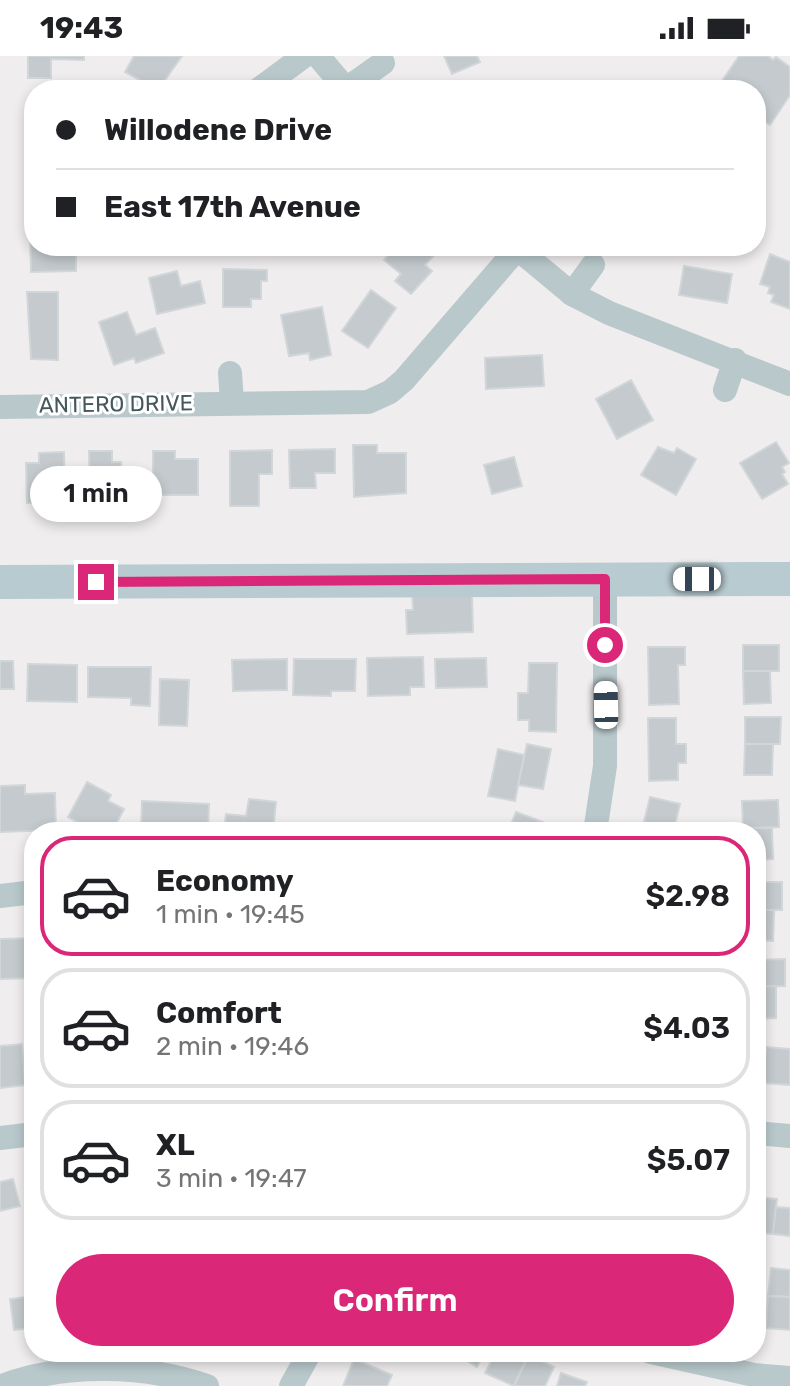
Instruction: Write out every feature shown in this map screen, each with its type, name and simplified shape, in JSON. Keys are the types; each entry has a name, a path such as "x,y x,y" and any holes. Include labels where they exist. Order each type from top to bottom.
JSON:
{"main road":[{"path":"0,582 790,579"}],"street":[{"path":"272,80 304,56"},
{"path":"318,56 338,80"},
{"path":"360,80 383,63"},
{"name":"ANTERO DRIVE","path":"0,407 368,402 412,387 509,256"},
{"path":"527,256 572,294 638,327 735,360 790,384"},
{"path":"572,294 593,265"},
{"path":"725,390 735,360"},
{"path":"230,373 232,402"},
{"path":"596,822 606,750 605,579"},
{"path":"0,896 24,893"},
{"path":"766,1134 790,1136"},
{"path":"0,1138 24,1135"},
{"path":"291,1386 304,1362"},
{"path":"696,1362 754,1375 790,1378"},
{"path":"2,1386 77,1371 138,1371 207,1386"}],"building":[{"path":"28,56 84,56 84,60 51,59 51,78 28,78"},
{"path":"134,56 182,56 165,80 140,80 125,72"},
{"path":"444,56 477,56 480,62 452,74"},
{"path":"739,56 768,56 773,60 776,57 790,67 790,95 770,125 766,122 766,80 723,80"},
{"path":"770,254 790,262 790,309 771,302 774,295 768,293 770,287 760,284"},
{"path":"31,256 76,256 76,271 31,272"},
{"path":"387,256 433,256 425,265 432,271 411,294 395,281 401,274 384,260"},
{"path":"684,266 732,274 727,303 679,295"},
{"path":"223,269 267,270 267,281 261,281 261,299 251,299 251,307 223,307"},
{"path":"177,271 181,286 200,281 205,303 157,314 149,278"},
{"path":"371,290 396,308 368,348 342,331"},
{"path":"27,292 58,292 58,360 31,359"},
{"path":"322,307 331,355 310,360 309,353 289,356 281,315"},
{"path":"127,312 136,335 155,328 164,353 136,363 134,358 114,365 99,322"},
{"path":"542,355 544,386 486,389 485,358"},
{"path":"631,380 653,420 617,439 596,399"},
{"path":"776,442 789,463 782,467 788,484 762,499 740,463"},
{"path":"353,445 377,445 377,453 406,453 406,493 354,497"},
{"path":"658,447 674,453 677,448 696,459 676,495 641,475"},
{"path":"335,449 335,473 315,473 316,488 290,488 289,450"},
{"path":"272,450 272,474 259,474 259,506 230,506 230,451"},
{"path":"89,451 112,451 112,462 121,462 122,471 138,471 139,515 118,515 118,505 90,505"},
{"path":"153,451 175,451 175,459 198,459 198,495 153,495"},
{"path":"64,452 65,503 27,503 26,463 39,463 39,453"},
{"path":"514,457 522,486 492,494 484,465"},
{"path":"412,587 472,595 473,632 407,634 406,610 413,610"},
{"path":"743,645 779,645 779,671 743,671"},
{"path":"648,647 685,647 685,665 678,665 679,704 649,705"},
{"path":"423,657 424,687 410,687 410,695 368,696 367,658"},
{"path":"486,658 487,687 436,688 435,659"},
{"path":"287,659 287,690 233,691 232,660"},
{"path":"294,659 356,659 355,691 331,691 331,696 293,695"},
{"path":"0,661 13,661 14,689 0,689"},
{"path":"529,663 557,663 556,732 529,731 529,720 518,720 518,693 528,693"},
{"path":"28,664 77,665 77,702 27,701"},
{"path":"88,667 151,667 150,706 131,705 131,698 88,697"},
{"path":"743,671 770,671 771,703 744,704"},
{"path":"160,679 189,680 187,726 159,725"},
{"path":"745,717 781,717 780,744 745,744"},
{"path":"648,718 676,718 676,744 686,744 686,763 678,763 678,780 649,781"},
{"path":"527,744 551,749 543,789 518,785"},
{"path":"745,744 773,744 772,775 744,775"},
{"path":"498,749 524,755 515,801 488,796"},
{"path":"87,782 111,795 108,801 124,809 117,822 77,822 68,817"},
{"path":"25,785 25,794 55,793 56,822 24,822 24,831 0,832 0,786"},
{"path":"650,797 680,804 676,822 644,822"},
{"path":"249,799 276,802 274,822 225,822 226,814 246,816"},
{"path":"778,800 779,827 766,827 766,822 743,822 742,801"},
{"path":"142,801 209,804 208,822 141,822"},
{"path":"516,812 543,822 512,822"},
{"path":"766,828 772,828 773,859 766,859"},
{"path":"766,882 782,882 782,910 766,910"},
{"path":"766,910 774,910 773,941 766,941"},
{"path":"24,938 24,978 0,979 0,939"},
{"path":"785,959 785,986 766,987 766,960"},
{"path":"766,986 776,986 776,1018 766,1018"},
{"path":"22,1044 24,1085 0,1088 0,1046"},
{"path":"766,1047 790,1049 790,1085 766,1083"},
{"path":"13,1179 20,1206 0,1211 0,1182"},
{"path":"766,1198 777,1199 773,1234 766,1234"},
{"path":"776,1207 790,1208 790,1236 773,1234"},
{"path":"771,1268 790,1270 790,1297 768,1296"},
{"path":"768,1296 790,1297 790,1330 766,1328"},
{"path":"24,1297 24,1329 14,1330 10,1299"},
{"path":"353,1362 361,1362 392,1375 387,1386 343,1386"},
{"path":"491,1362 525,1362 514,1386 485,1373"},
{"path":"526,1362 544,1362 554,1367 545,1386 514,1386"},
{"path":"561,1373 587,1382 585,1386 557,1386"}],"route":[{"path":"96,582 605,579 605,645"}]}
